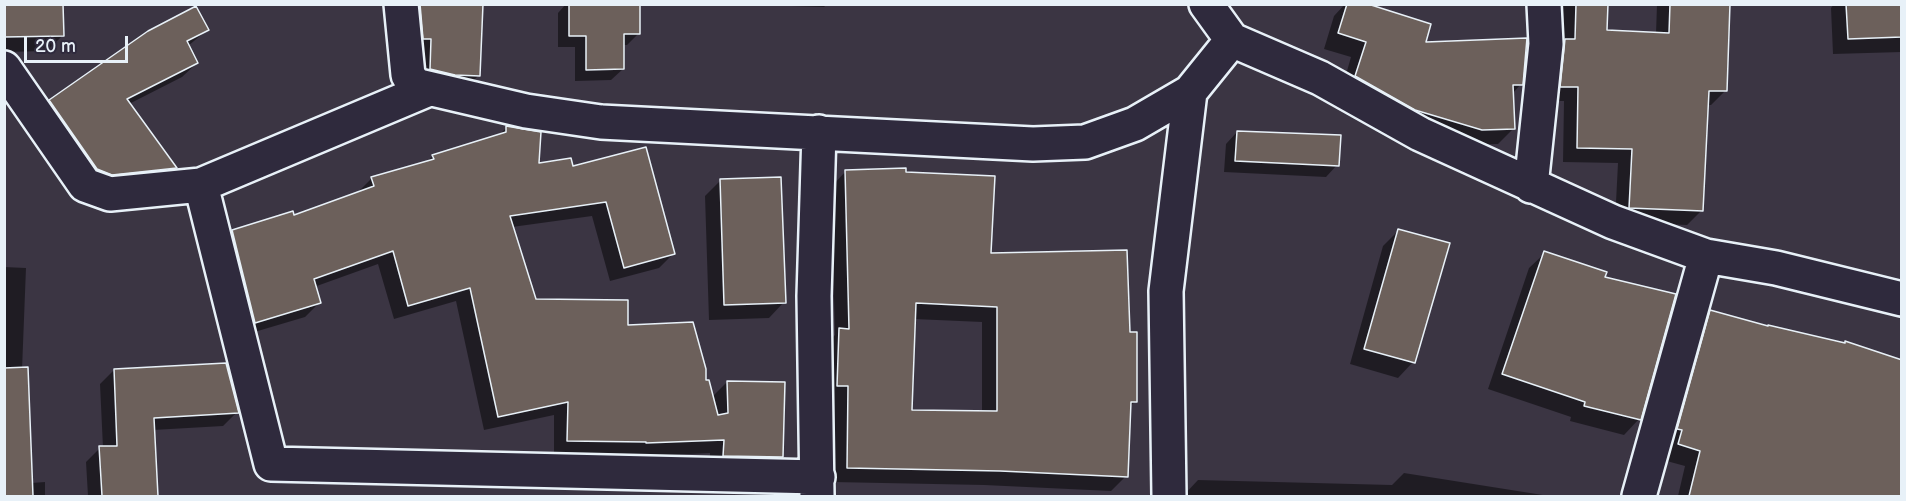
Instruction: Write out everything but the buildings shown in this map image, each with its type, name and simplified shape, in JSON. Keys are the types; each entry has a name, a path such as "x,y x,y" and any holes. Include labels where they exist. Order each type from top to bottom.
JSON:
{"street":[{"path":"401,4 408,75 415,85 526,111 601,122 1033,144 1085,142 1135,124 1190,92 1232,40"},
{"path":"1206,4 1232,40 1320,78 1420,134 1613,222 1706,256 1776,268 1902,299"},
{"path":"1531,186 1546,44 1544,4"},
{"path":"4,68 85,185 110,194 201,185 429,88"},
{"path":"1169,496 1166,291 1190,92"},
{"path":"201,185 272,464 817,487 814,296 819,132"},
{"path":"1639,496 1706,256"}]}
